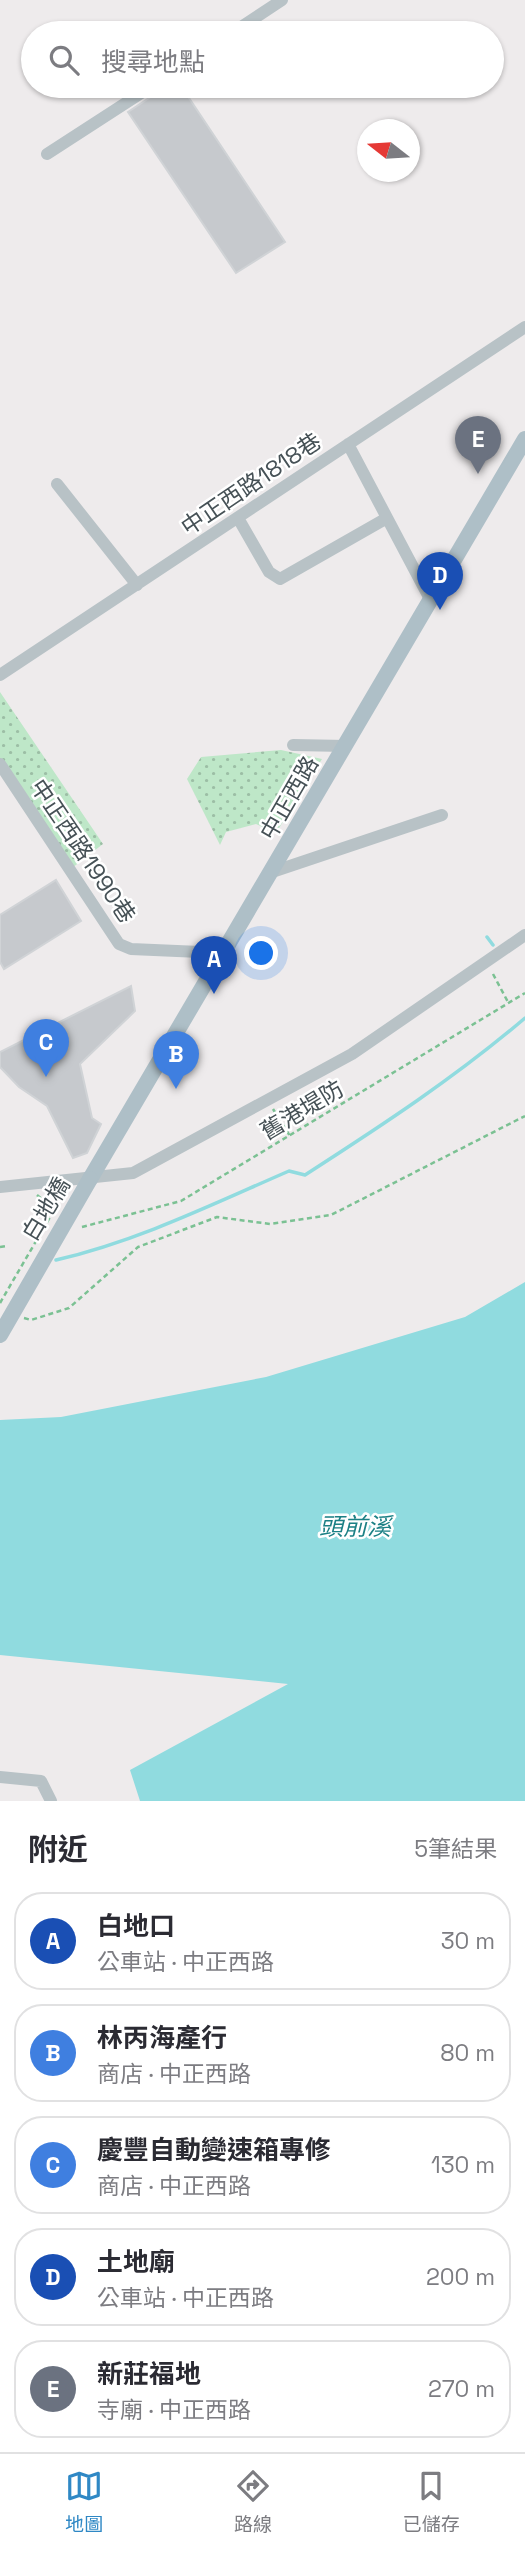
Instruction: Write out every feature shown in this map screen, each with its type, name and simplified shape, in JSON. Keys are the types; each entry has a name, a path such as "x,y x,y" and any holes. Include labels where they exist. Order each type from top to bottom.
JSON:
{"main road":[{"name":"中正西路","path":"90,1179 525,439"},
{"name":"白地橋","path":"0,1335 90,1179"}],"street":[{"path":"250,21 282,0"},
{"path":"47,155 134,98"},
{"name":"中正西路1818巷","path":"0,675 525,327"},
{"path":"348,444 430,601"},
{"path":"57,484 137,586"},
{"path":"238,518 269,572 280,579 387,518"},
{"path":"293,745 346,746"},
{"name":"中正西路1990巷","path":"0,764 119,944 131,948 223,953"},
{"path":"272,872 442,815"},
{"path":"0,1187 133,1173 352,1054 525,935"},
{"path":"0,1777 41,1781 51,1801"}],"path":[{"path":"486,961 509,1004"},
{"name":"舊港堤防","path":"82,1227 181,1201 525,993"},
{"path":"268,1100 289,1136"},
{"path":"21,1318 31,1320 69,1308 138,1247 217,1217 271,1224 331,1215 525,1116"},
{"path":"36,1195 44,1201 49,1215"},
{"path":"0,1247 7,1246"}],"green space":[{"path":"0,692 103,844 72,868 0,759"},
{"path":"281,750 322,759 276,833 256,824 226,832 220,845 187,779 201,757"}],"water":[{"name":"頭前溪","path":"525,1282 525,1801 140,1801 130,1770 288,1684 0,1655 0,1420 61,1417 266,1377 465,1317"}],"building":[{"path":"149,98 189,98 285,242 236,273 128,112"},
{"path":"56,880 81,921 4,969 0,962 0,915"},
{"path":"131,986 135,1011 80,1064 92,1118 101,1124 87,1153 73,1158 47,1106 19,1087 0,1067 0,1052"}],"waterway":[{"path":"487,937 493,945"},
{"path":"56,1260 146,1232 289,1171 305,1175 445,1081 525,1018"}],"place":[{"name":"新莊福地","path":"478,474"},
{"name":"土地廟","path":"440,610"},
{"name":"白地口","path":"214,994"},
{"name":"慶豐自動變速箱專修","path":"46,1077"},
{"name":"林丙海產行","path":"176,1089"}]}
